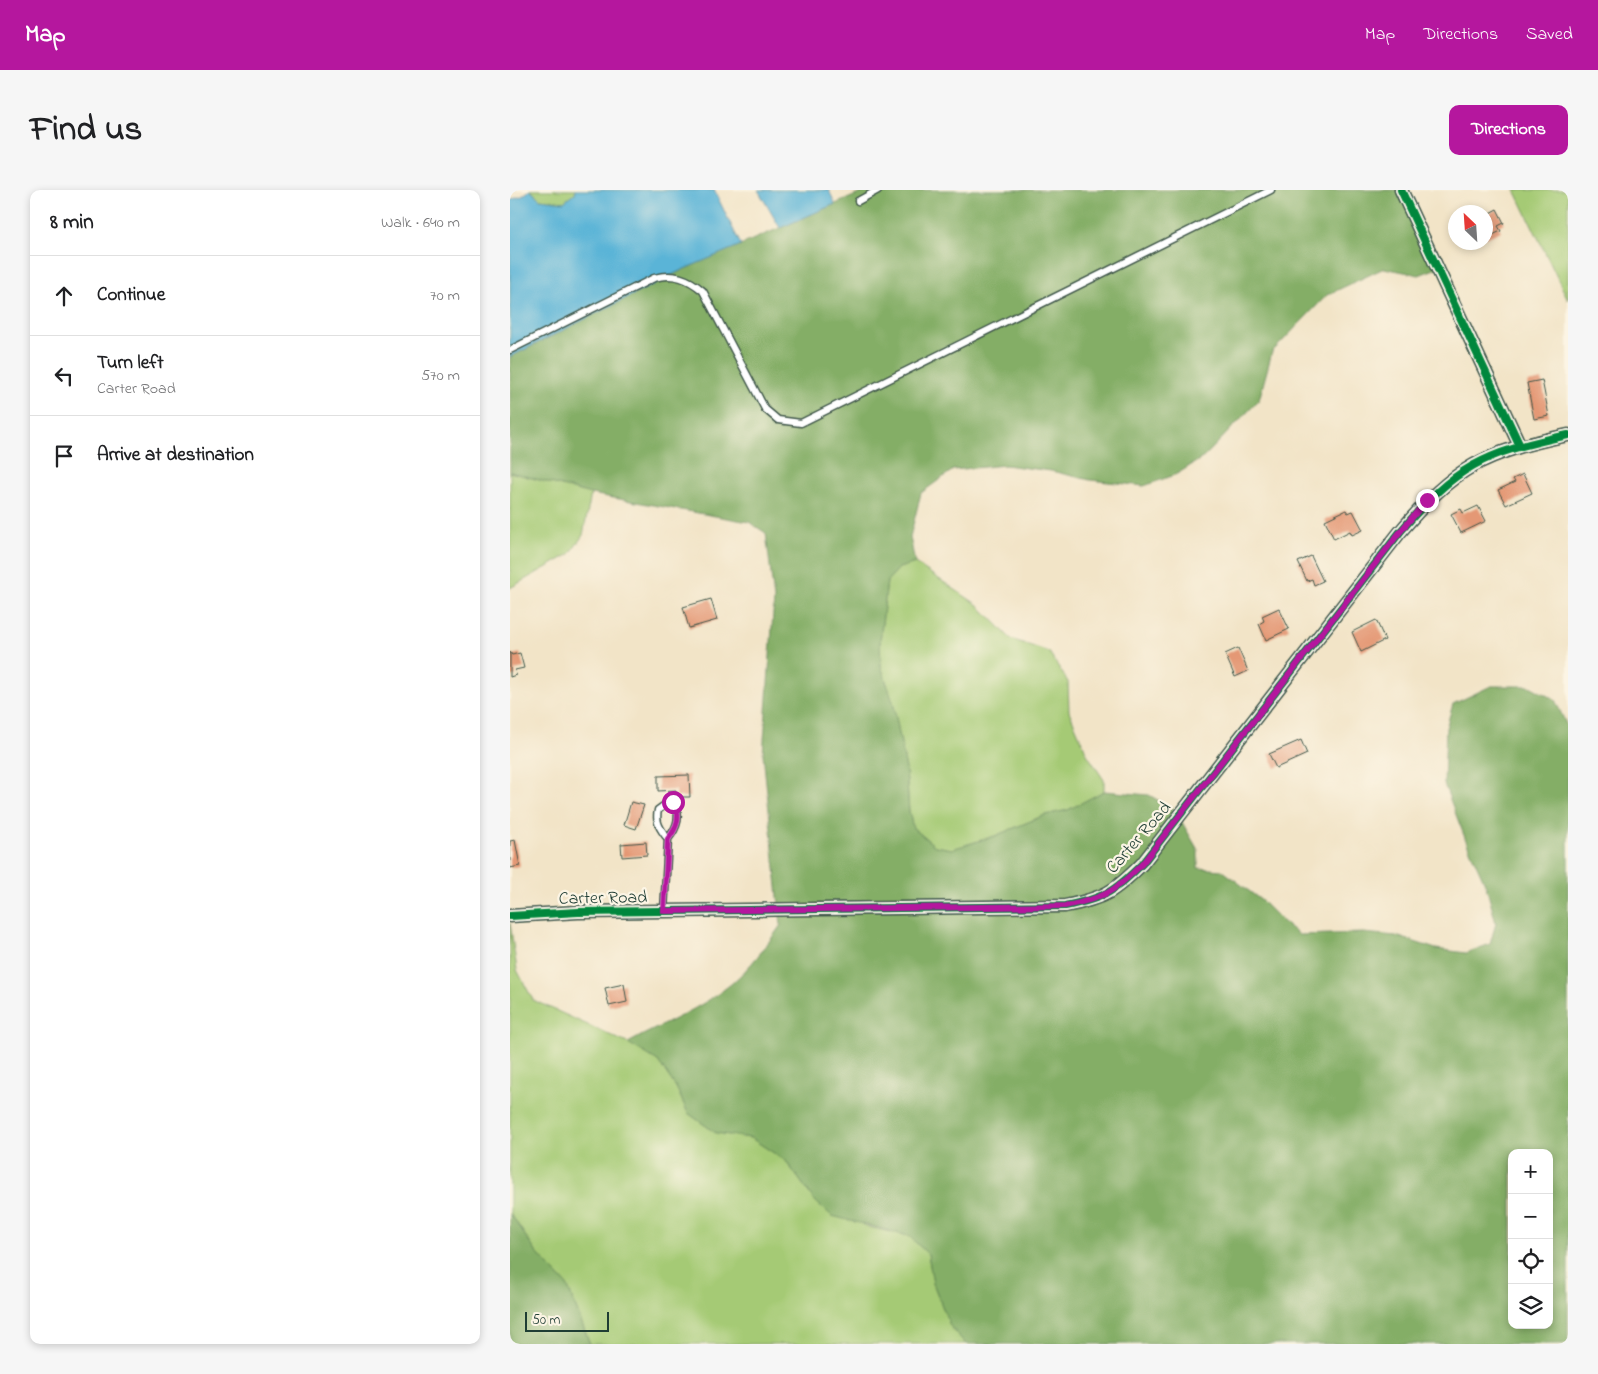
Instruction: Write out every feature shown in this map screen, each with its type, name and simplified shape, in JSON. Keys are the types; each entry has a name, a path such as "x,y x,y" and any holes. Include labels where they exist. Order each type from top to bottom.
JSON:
{"street":[{"path":"1401,190 1520,446"},
{"name":"Carter Road","path":"510,916 561,912 1065,906 1098,898 1116,889 1142,864 1400,532 1427,500 1462,470 1482,459 1520,446 1568,435"}],"lane":[{"path":"858,201 878,190"},
{"path":"510,350 654,278 678,277 694,284 703,292 765,409 778,420 801,423 1271,190"},
{"path":"664,911 668,839 675,830 678,814 673,802 669,802 658,810 656,818 659,827 668,839"}],"green space":[{"path":"530,190 576,190 564,202 540,199"},
{"path":"868,190 1400,190 1437,268 1419,275 1384,268 1327,295 1272,352 1259,400 1204,457 1177,474 1144,486 1090,480 1051,471 1005,465 953,470 921,493 910,537 915,563 899,568 887,581 880,641 881,666 893,702 906,769 909,812 913,828 935,846 952,849 995,836 1045,815 1068,810 1104,791 1149,795 1175,810 1198,850 1198,868 1222,870 1262,901 1299,935 1363,933 1396,936 1436,949 1466,953 1490,944 1496,923 1486,886 1444,784 1446,728 1453,704 1491,686 1530,686 1555,700 1568,728 1568,1344 966,1344 950,1326 933,1283 928,1254 909,1236 832,1216 815,1201 786,1161 751,1138 716,1133 688,1113 676,1087 658,1061 628,1043 694,1009 731,984 752,963 781,925 763,754 774,599 766,533 749,522 591,494 510,472 510,357 682,270"},
{"path":"1515,190 1568,190 1568,300"},
{"path":"510,472 591,494 583,535 570,554 510,588"},
{"path":"915,563 978,605 1011,639 1049,652 1068,682 1069,711 1087,754 1104,780 1104,791 1068,810 1045,815 995,836 952,849 935,846 913,828 909,812 906,769 893,702 881,666 880,641 887,581 899,568"},
{"path":"510,923 517,970 533,1000 636,1047 658,1061 676,1087 688,1113 716,1133 751,1138 786,1161 815,1201 868,1227 909,1236 928,1254 933,1283 950,1326 966,1344 590,1344 567,1285 536,1252 510,1213"},
{"path":"510,1213 536,1252 567,1285 590,1344 510,1344"}],"water":[{"path":"530,190 540,199 564,202 576,190 714,190 741,245 682,270 510,357 510,200 522,196"},
{"path":"758,190 829,190 835,204 780,228"}],"building":[{"path":"1497,209 1504,223 1498,226 1501,231 1493,235 1493,211"},
{"path":"1542,380 1549,416 1534,419 1527,383"},
{"path":"1523,474 1532,493 1506,505 1498,490 1515,482 1513,479"},
{"path":"1478,506 1486,521 1461,533 1451,514 1461,509 1463,513"},
{"path":"1346,510 1348,513 1353,511 1363,530 1352,535 1350,531 1334,539 1325,520"},
{"path":"1311,556 1323,581 1314,585 1312,579 1307,581 1298,562"},
{"path":"711,599 717,620 689,628 683,607"},
{"path":"1279,608 1289,629 1266,640 1259,624 1264,621 1262,616"},
{"path":"1376,620 1385,640 1361,652 1352,632"},
{"path":"1238,648 1248,671 1235,677 1225,654"},
{"path":"510,652 512,655 520,653 524,668 515,670 516,675 510,677"},
{"path":"1301,740 1307,754 1276,768 1269,754"},
{"path":"689,775 690,797 676,797 676,790 658,791 658,776"},
{"path":"631,802 644,805 636,829 624,825"},
{"path":"515,840 520,866 510,868 510,841"},
{"path":"646,842 647,855 622,857 621,844"},
{"path":"624,984 627,1002 609,1006 605,988"}],"cycle path":[{"path":"1401,190 1520,446"},
{"path":"510,916 578,912 1065,906 1100,897 1124,881 1142,864 1400,532 1438,492 1455,477 1492,456 1514,448 1568,435"}],"route":[{"path":"673,802 678,814 675,830 668,839 664,911 1065,906 1098,898 1116,889 1142,864 1400,532 1427,500"}]}
